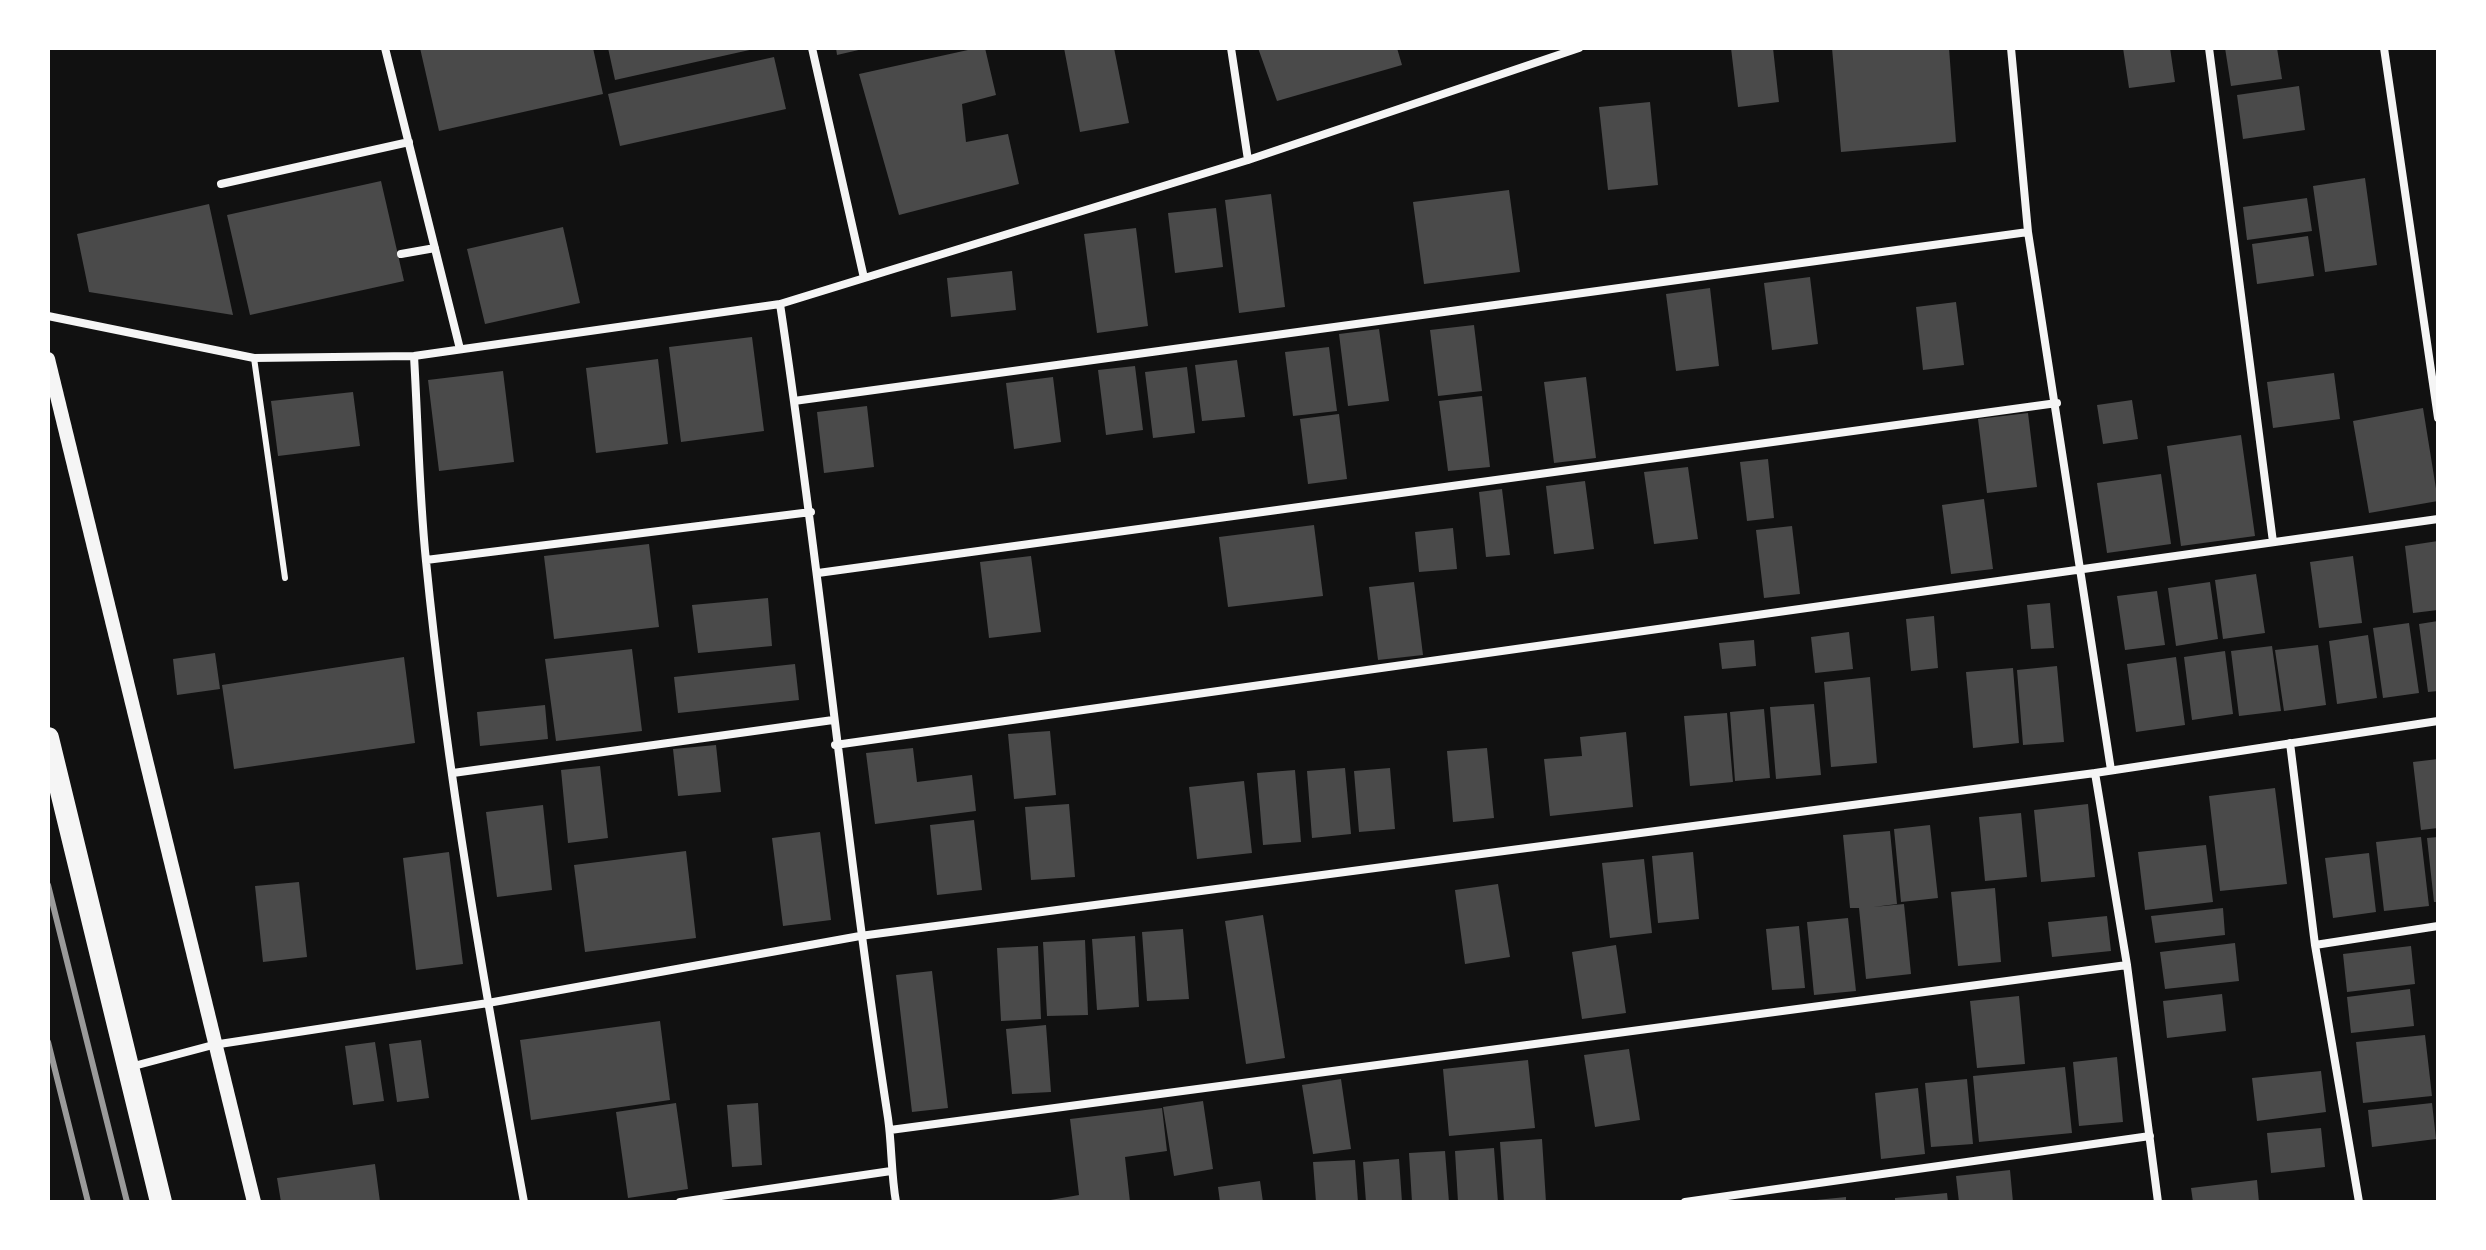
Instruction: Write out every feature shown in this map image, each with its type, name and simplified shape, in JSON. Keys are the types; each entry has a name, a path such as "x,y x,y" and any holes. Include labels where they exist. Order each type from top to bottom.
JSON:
{"highway":[{"path":"48,738 161,1202"}],"street":[{"path":"385,48 460,349"},
{"path":"812,48 864,278"},
{"path":"1231,48 1248,160"},
{"path":"48,316 254,358 414,356 780,304 1248,160 1579,48"},
{"path":"2011,48 2028,232 2057,403 2111,770"},
{"path":"2209,48 2273,542"},
{"path":"2384,48 2438,418"},
{"path":"221,184 409,142"},
{"path":"794,401 2028,232"},
{"path":"401,254 435,248"},
{"path":"780,304 811,512 835,745 890,1130 891,1171 896,1202"},
{"path":"414,356 426,560 453,773 488,1003 524,1202"},
{"path":"48,359 213,1045 254,1202"},
{"path":"818,573 2057,403"},
{"path":"426,560 811,512"},
{"path":"835,745 2438,519"},
{"path":"453,773 833,720"},
{"path":"129,1067 213,1045 488,1003 860,936 2095,773 2438,721"},
{"path":"2290,743 2315,945 2359,1202"},
{"path":"2095,773 2127,965 2158,1202"},
{"path":"2315,945 2438,926"},
{"path":"890,1130 2127,965"},
{"path":"1685,1202 2150,1136"},
{"path":"680,1202 891,1171"}],"lane":[{"path":"254,358 285,578"}],"building":[{"path":"420,48 593,48 603,94 439,131"},
{"path":"608,48 754,48 754,49 615,80"},
{"path":"836,48 863,48 863,49 837,55"},
{"path":"985,48 996,95 962,104 966,142 1008,134 1019,184 899,215 859,74"},
{"path":"1064,48 1114,48 1129,123 1080,132"},
{"path":"1258,48 1397,48 1402,65 1277,101"},
{"path":"1731,48 1773,48 1779,102 1738,107"},
{"path":"1832,48 1949,48 1956,142 1841,152"},
{"path":"2123,48 2170,48 2175,82 2129,88"},
{"path":"2225,48 2277,48 2282,79 2231,86"},
{"path":"774,57 786,109 620,146 608,94"},
{"path":"2299,86 2305,130 2243,139 2237,95"},
{"path":"1650,102 1658,185 1608,190 1599,107"},
{"path":"2365,178 2377,265 2325,272 2313,186"},
{"path":"381,181 404,281 250,315 227,215"},
{"path":"1509,190 1520,272 1424,284 1413,202"},
{"path":"1271,194 1285,307 1239,313 1225,200"},
{"path":"2307,198 2312,231 2247,240 2243,207"},
{"path":"209,204 233,315 89,292 77,234"},
{"path":"1216,208 1223,267 1175,273 1168,213"},
{"path":"563,227 580,303 485,324 467,249"},
{"path":"1136,228 1148,326 1097,333 1084,234"},
{"path":"2308,236 2314,276 2257,284 2252,244"},
{"path":"1012,271 1016,310 951,317 947,278"},
{"path":"1810,277 1818,344 1772,350 1764,283"},
{"path":"1710,288 1719,366 1676,371 1666,294"},
{"path":"1956,302 1964,365 1923,370 1916,307"},
{"path":"1474,325 1482,391 1438,396 1430,330"},
{"path":"1379,329 1389,401 1348,406 1339,334"},
{"path":"752,337 764,431 681,442 669,347"},
{"path":"1329,347 1337,411 1293,416 1285,352"},
{"path":"658,359 668,444 596,453 586,368"},
{"path":"1237,360 1245,417 1202,421 1195,365"},
{"path":"1135,366 1143,430 1106,435 1098,370"},
{"path":"1187,367 1195,433 1153,438 1145,372"},
{"path":"503,371 514,462 439,471 428,380"},
{"path":"2334,373 2340,419 2273,428 2267,382"},
{"path":"1053,377 1061,442 1014,449 1006,383"},
{"path":"1586,377 1596,458 1554,463 1544,382"},
{"path":"353,392 360,446 278,456 271,401"},
{"path":"1482,396 1490,467 1448,471 1439,401"},
{"path":"2132,400 2138,439 2103,444 2097,405"},
{"path":"867,406 874,467 824,473 817,412"},
{"path":"2423,408 2438,501 2369,513 2353,421"},
{"path":"2028,413 2037,487 1987,493 1978,419"},
{"path":"1339,414 1347,479 1308,484 1300,419"},
{"path":"2241,435 2255,536 2181,546 2167,446"},
{"path":"1768,459 1774,518 1747,521 1740,462"},
{"path":"1688,467 1698,539 1654,544 1644,472"},
{"path":"2161,474 2171,544 2107,553 2097,483"},
{"path":"1585,481 1594,549 1554,554 1546,486"},
{"path":"1502,489 1510,555 1486,557 1479,492"},
{"path":"1984,499 1993,569 1951,574 1942,505"},
{"path":"1314,525 1323,596 1228,607 1219,537"},
{"path":"1792,526 1800,594 1764,598 1756,530"},
{"path":"1453,528 1457,569 1419,572 1415,532"},
{"path":"2438,541 2438,610 2413,613 2405,546"},
{"path":"649,544 659,627 554,639 544,556"},
{"path":"1031,556 1041,632 989,638 980,562"},
{"path":"2353,556 2362,623 2319,628 2310,562"},
{"path":"2256,574 2265,633 2223,639 2215,580"},
{"path":"1414,582 1423,655 1378,660 1369,587"},
{"path":"2210,582 2218,639 2176,646 2168,588"},
{"path":"2157,591 2165,645 2125,650 2117,596"},
{"path":"768,598 772,646 698,653 692,605"},
{"path":"2050,603 2054,648 2031,649 2027,605"},
{"path":"1934,616 1938,668 1911,671 1906,619"},
{"path":"2438,621 2438,691 2428,692 2419,624"},
{"path":"2409,623 2419,693 2383,698 2373,628"},
{"path":"1849,632 1853,669 1815,673 1811,637"},
{"path":"2368,635 2377,698 2337,704 2329,641"},
{"path":"1754,640 1756,666 1722,669 1719,643"},
{"path":"2318,645 2326,705 2284,711 2275,650"},
{"path":"2272,646 2281,711 2239,716 2231,651"},
{"path":"632,649 642,731 556,741 545,659"},
{"path":"2225,651 2233,714 2192,720 2184,657"},
{"path":"215,653 220,689 177,695 173,659"},
{"path":"404,657 415,743 234,769 222,685"},
{"path":"2176,657 2185,725 2136,732 2127,664"},
{"path":"795,664 799,700 678,713 674,677"},
{"path":"2057,666 2064,742 2023,745 2017,670"},
{"path":"2013,668 2019,743 1973,748 1966,672"},
{"path":"1870,677 1877,763 1831,767 1824,682"},
{"path":"1814,704 1821,775 1776,779 1770,707"},
{"path":"545,705 548,739 480,746 477,712"},
{"path":"1764,709 1770,778 1735,781 1730,712"},
{"path":"1727,713 1733,782 1690,786 1684,716"},
{"path":"1050,731 1056,795 1014,799 1008,734"},
{"path":"1626,732 1633,807 1550,816 1544,759 1582,756 1580,737"},
{"path":"716,745 721,792 678,796 673,749"},
{"path":"913,748 917,782 972,775 976,811 875,824 866,753"},
{"path":"1487,748 1494,818 1453,822 1447,751"},
{"path":"2438,759 2438,828 2421,830 2413,762"},
{"path":"600,766 608,838 568,843 561,770"},
{"path":"1345,768 1351,834 1312,838 1307,771"},
{"path":"1390,768 1395,829 1359,832 1354,771"},
{"path":"1295,770 1301,842 1263,845 1257,773"},
{"path":"1244,781 1252,853 1197,859 1189,787"},
{"path":"2275,788 2287,884 2220,891 2209,796"},
{"path":"1069,804 1075,877 1031,880 1025,807"},
{"path":"2088,804 2095,877 2041,882 2034,810"},
{"path":"543,805 552,890 497,897 486,812"},
{"path":"2021,813 2027,877 1985,881 1979,817"},
{"path":"974,820 982,890 937,895 930,825"},
{"path":"1930,825 1938,898 1901,902 1894,829"},
{"path":"1890,831 1897,904 1873,907 1904,904 1911,974 1866,979 1859,908 1850,908 1843,835"},
{"path":"820,832 831,920 783,926 772,838"},
{"path":"2421,837 2429,906 2384,911 2376,842"},
{"path":"2438,837 2438,902 2434,902 2427,838"},
{"path":"2206,845 2213,902 2145,910 2138,852"},
{"path":"686,851 696,938 585,952 574,865"},
{"path":"449,852 463,964 416,970 403,858"},
{"path":"1693,852 1699,919 1658,923 1652,856"},
{"path":"2369,853 2376,912 2333,918 2325,858"},
{"path":"1644,859 1652,933 1610,938 1602,863"},
{"path":"299,882 307,957 263,962 255,886"},
{"path":"1498,884 1510,957 1465,964 1455,890"},
{"path":"1995,888 2001,962 1958,966 1951,892"},
{"path":"2223,908 2225,935 2155,943 2151,916"},
{"path":"1263,915 1285,1058 1246,1064 1225,921"},
{"path":"2107,916 2111,951 2052,957 2048,922"},
{"path":"1848,918 1856,991 1814,995 1807,922"},
{"path":"1799,926 1805,988 1772,990 1766,929"},
{"path":"1183,929 1189,999 1147,1001 1142,932"},
{"path":"1135,936 1139,1007 1097,1010 1092,939"},
{"path":"1085,940 1088,1015 1047,1016 1043,942"},
{"path":"2235,943 2239,981 2165,989 2160,952"},
{"path":"1616,945 1626,1013 1582,1019 1572,952"},
{"path":"1038,946 1041,1019 1001,1021 997,948"},
{"path":"2411,946 2415,984 2347,992 2343,954"},
{"path":"932,971 948,1108 912,1112 896,975"},
{"path":"2410,989 2414,1026 2351,1033 2347,997"},
{"path":"2222,994 2226,1031 2167,1038 2163,1001"},
{"path":"2019,996 2025,1064 1977,1068 1970,1001"},
{"path":"660,1021 670,1100 531,1120 520,1040"},
{"path":"1046,1025 1051,1092 1012,1094 1006,1029"},
{"path":"2425,1035 2432,1096 2363,1103 2356,1042"},
{"path":"421,1040 429,1098 397,1102 389,1044"},
{"path":"375,1042 384,1101 353,1105 345,1046"},
{"path":"1629,1049 1640,1120 1595,1127 1584,1055"},
{"path":"2117,1057 2123,1122 2079,1126 2073,1062"},
{"path":"1528,1060 1535,1128 1449,1136 1443,1069"},
{"path":"2065,1067 2072,1133 1979,1142 1973,1076"},
{"path":"2321,1071 2326,1112 2257,1121 2252,1078"},
{"path":"1341,1079 1351,1149 1313,1154 1302,1085"},
{"path":"1967,1079 1973,1144 1931,1147 1925,1083"},
{"path":"1918,1088 1925,1154 1881,1159 1875,1093"},
{"path":"1203,1101 1213,1169 1174,1176 1163,1107"},
{"path":"676,1103 688,1189 628,1198 616,1112"},
{"path":"758,1103 762,1165 732,1167 727,1105"},
{"path":"2432,1103 2436,1139 2372,1147 2368,1110"},
{"path":"1162,1108 1167,1151 1125,1157 1130,1202 1039,1202 1079,1195 1070,1119"},
{"path":"2321,1128 2325,1167 2271,1173 2267,1133"},
{"path":"1542,1139 1546,1202 1504,1202 1500,1142"},
{"path":"1494,1148 1498,1202 1458,1202 1455,1151"},
{"path":"1445,1151 1449,1202 1412,1202 1409,1153"},
{"path":"1399,1159 1402,1202 1366,1202 1363,1162"},
{"path":"1355,1160 1358,1202 1316,1202 1313,1162"},
{"path":"375,1164 380,1202 281,1202 277,1178"},
{"path":"2010,1170 2013,1202 1959,1202 1956,1176"},
{"path":"2257,1180 2259,1202 2193,1202 2191,1188"},
{"path":"1260,1181 1263,1202 1220,1202 1218,1187"},
{"path":"1947,1193 1948,1202 1895,1202 1895,1198"},
{"path":"1846,1197 1846,1202 1816,1202 1816,1200"}],"railway":[{"path":"48,885 127,1202"},
{"path":"48,1042 88,1202"}]}
